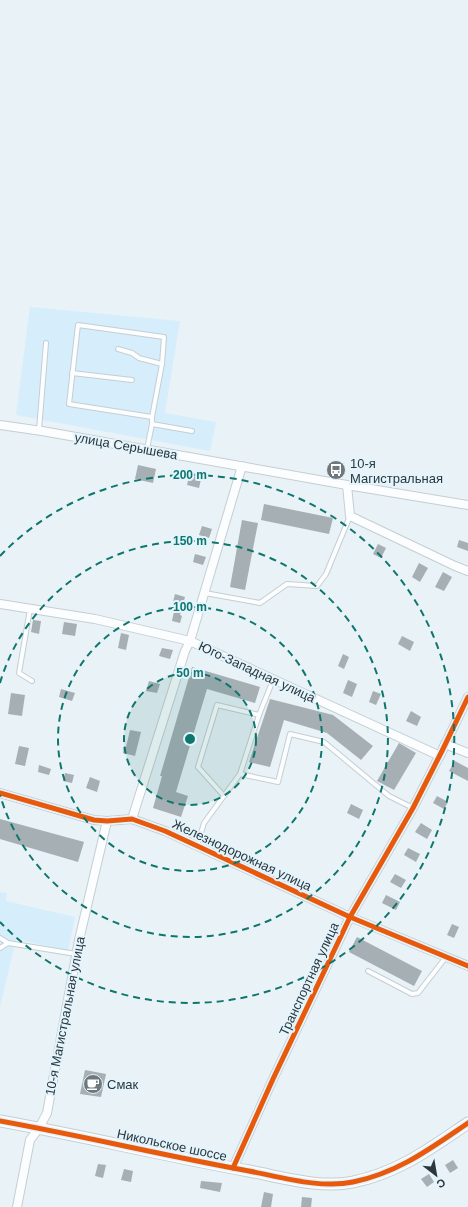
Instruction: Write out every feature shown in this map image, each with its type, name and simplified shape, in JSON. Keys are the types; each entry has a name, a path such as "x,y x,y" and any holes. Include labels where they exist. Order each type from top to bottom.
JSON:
{"street":[{"name":"улица Серышева","path":"0,425 38,430 468,505"},
{"path":"132,819 190,642 242,466"},
{"path":"347,485 350,516 468,571"},
{"name":"Юго-Западная улица","path":"0,604 95,619 190,642 440,756"},
{"name":"Транспортная улица","path":"233,1168 272,1079 350,916 413,808 468,697"},
{"path":"445,744 468,753"},
{"name":"Железнодорожная улица","path":"0,792 94,820 107,821 132,819 164,831 350,916 468,966"},
{"name":"10-я Магистральная улица","path":"17,1207 30,1140 39,1128 47,1113 76,954 107,821"},
{"name":"Никольское шоссе","path":"0,1121 233,1168 328,1185 353,1183 382,1174 416,1158 468,1123"}],"lane":[{"path":"147,449 162,364 164,337 78,325 69,404 152,417"},
{"path":"38,430 46,343"},
{"path":"118,349 132,353 139,358 162,364"},
{"path":"72,373 132,380"},
{"path":"152,424 192,431"},
{"path":"205,592 260,603 287,584 317,586 326,574 350,516"},
{"path":"30,608 19,673 32,682"},
{"path":"197,846 204,824 240,774 259,715 273,680"},
{"path":"224,796 198,767 217,705 259,715"},
{"path":"240,774 278,782 290,734 324,742 389,796 413,808"},
{"path":"0,938 8,943 76,954"},
{"path":"0,948 8,943"},
{"path":"368,971 412,994 418,993 446,957"}],"shaded area":[{"path":"30,307 180,321 165,413 216,422 210,451 16,415"},
{"path":"0,892 7,893 6,901 75,917 68,951 16,939 0,1007"}],"building":[{"path":"138,465 156,469 153,483 135,479"},
{"path":"190,472 202,475 199,488 187,485"},
{"path":"264,504 333,518 329,534 261,520"},
{"path":"242,520 258,523 245,590 230,587"},
{"path":"202,526 212,529 209,538 199,535"},
{"path":"459,540 468,543 468,551 457,547"},
{"path":"378,544 386,548 381,558 373,554"},
{"path":"195,554 206,557 203,565 193,562"},
{"path":"419,563 428,568 420,582 412,577"},
{"path":"443,572 452,577 444,591 435,587"},
{"path":"175,594 185,597 180,615 182,616 180,623 172,621 176,602 173,602"},
{"path":"33,620 41,621 39,634 31,632"},
{"path":"64,622 77,624 75,636 62,634"},
{"path":"121,633 129,635 126,650 118,648"},
{"path":"402,636 414,642 410,651 398,644"},
{"path":"162,648 173,650 170,659 159,656"},
{"path":"343,654 349,657 344,669 338,666"},
{"path":"192,667 260,687 255,703 207,689 176,792 188,796 181,817 153,808 162,776 160,776"},
{"path":"348,680 357,684 352,697 343,693"},
{"path":"149,681 160,684 157,693 146,691"},
{"path":"61,689 75,693 72,701 59,697"},
{"path":"373,691 381,694 376,705 369,702"},
{"path":"11,693 25,695 22,716 8,714"},
{"path":"270,699 333,715 373,746 361,760 327,733 284,720 270,767 249,762"},
{"path":"411,711 421,717 417,726 406,721"},
{"path":"130,730 141,732 135,756 123,753"},
{"path":"399,743 416,753 394,790 377,781"},
{"path":"19,746 29,748 25,766 15,764"},
{"path":"455,761 468,768 468,781 449,771"},
{"path":"39,765 51,769 49,775 38,772"},
{"path":"65,773 74,775 72,783 63,781"},
{"path":"90,777 100,781 97,792 86,788"},
{"path":"437,796 448,802 444,809 433,803"},
{"path":"351,804 363,810 359,819 347,813"},
{"path":"0,819 84,842 78,862 0,839"},
{"path":"421,823 432,830 427,839 415,832"},
{"path":"408,848 420,854 416,862 404,855"},
{"path":"395,874 406,880 401,888 390,882"},
{"path":"386,895 400,902 396,910 382,903"},
{"path":"452,924 459,927 454,938 447,935"},
{"path":"357,937 422,971 414,986 349,952"},
{"name":"Смак","path":"85,1070 106,1074 101,1097 80,1094"},
{"path":"453,1160 458,1168 450,1173 445,1165"},
{"path":"98,1164 106,1165 103,1178 95,1176"},
{"path":"124,1169 133,1171 131,1182 121,1180"},
{"path":"429,1174 434,1182 427,1187 421,1179"},
{"path":"201,1181 222,1183 220,1192 200,1188"},
{"path":"264,1192 273,1194 271,1207 261,1207"},
{"path":"302,1197 312,1198 311,1207 301,1207"}],"cycle path":[{"path":"233,1168 273,1079 350,917 413,808 468,697"},
{"path":"0,793 94,820 107,821 132,819 165,831 350,917 468,966"},
{"path":"0,1121 288,1179 328,1184 341,1184 369,1178 399,1166 441,1142 468,1123"}],"place":[{"name":"10-я Магистральная","path":"336,470"},
{"name":"Смак","path":"93,1084"}]}
